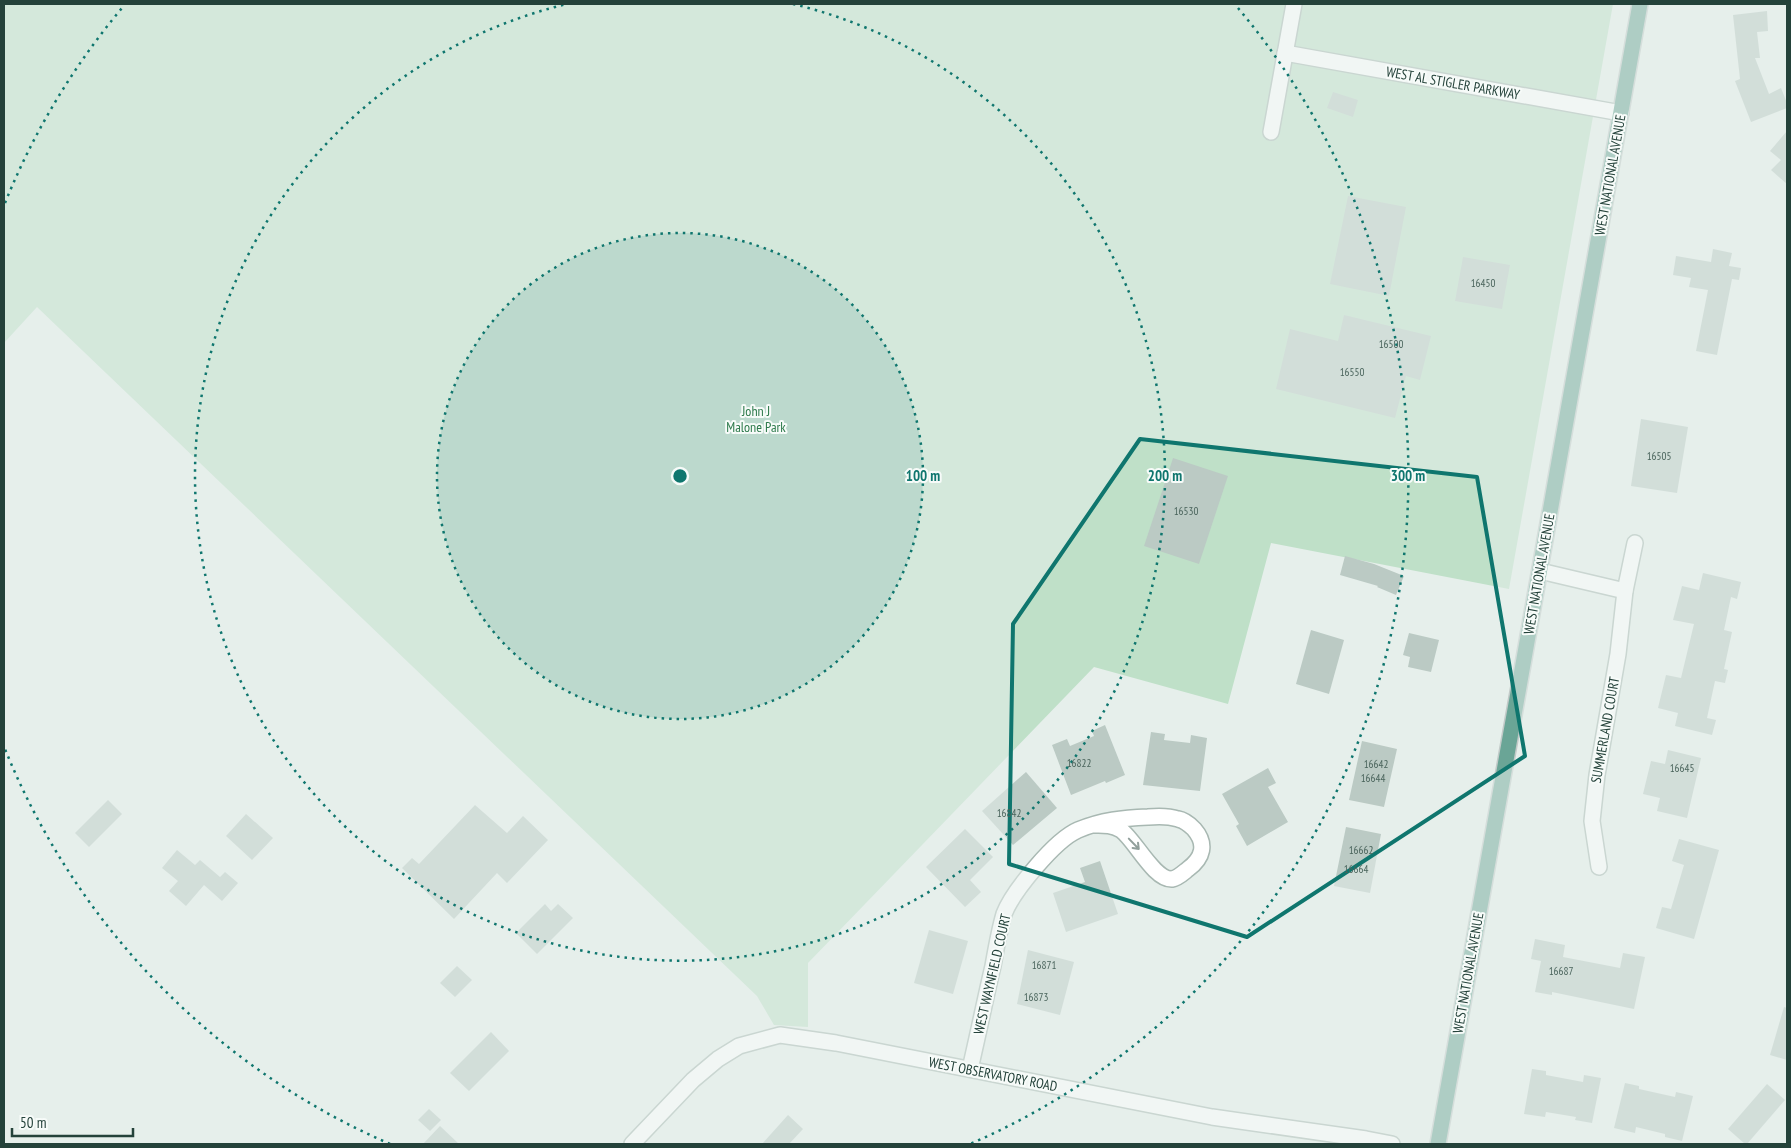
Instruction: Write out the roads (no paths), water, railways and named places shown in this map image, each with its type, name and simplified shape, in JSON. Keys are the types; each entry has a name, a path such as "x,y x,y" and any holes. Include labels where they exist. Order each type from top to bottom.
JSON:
{"main road":[{"name":"WEST NATIONAL AVENUE","path":"1438,1144 1640,4"}],"street":[{"path":"1271,132 1294,4"},
{"name":"WEST AL STIGLER PARKWAY","path":"1285,54 1621,113"},
{"name":"SUMMERLAND COURT","path":"1599,868 1592,821 1597,775 1618,654 1625,591 1635,542"},
{"path":"1540,571 1625,591"},
{"name":"WEST WAYNFIELD COURT","path":"970,1069 1005,913 1026,880 1043,859 1076,831 1114,819 1158,816 1179,819 1191,826 1199,835 1203,845 1202,854 1196,864 1179,876 1171,879 1161,876 1121,830 1108,825 1092,826"},
{"name":"WEST OBSERVATORY ROAD","path":"632,1144 693,1080 718,1059 739,1046 780,1035 836,1043 1212,1117 1392,1144"}],"park label":[{"name":"John J Malone Park","path":"756,420"}]}
